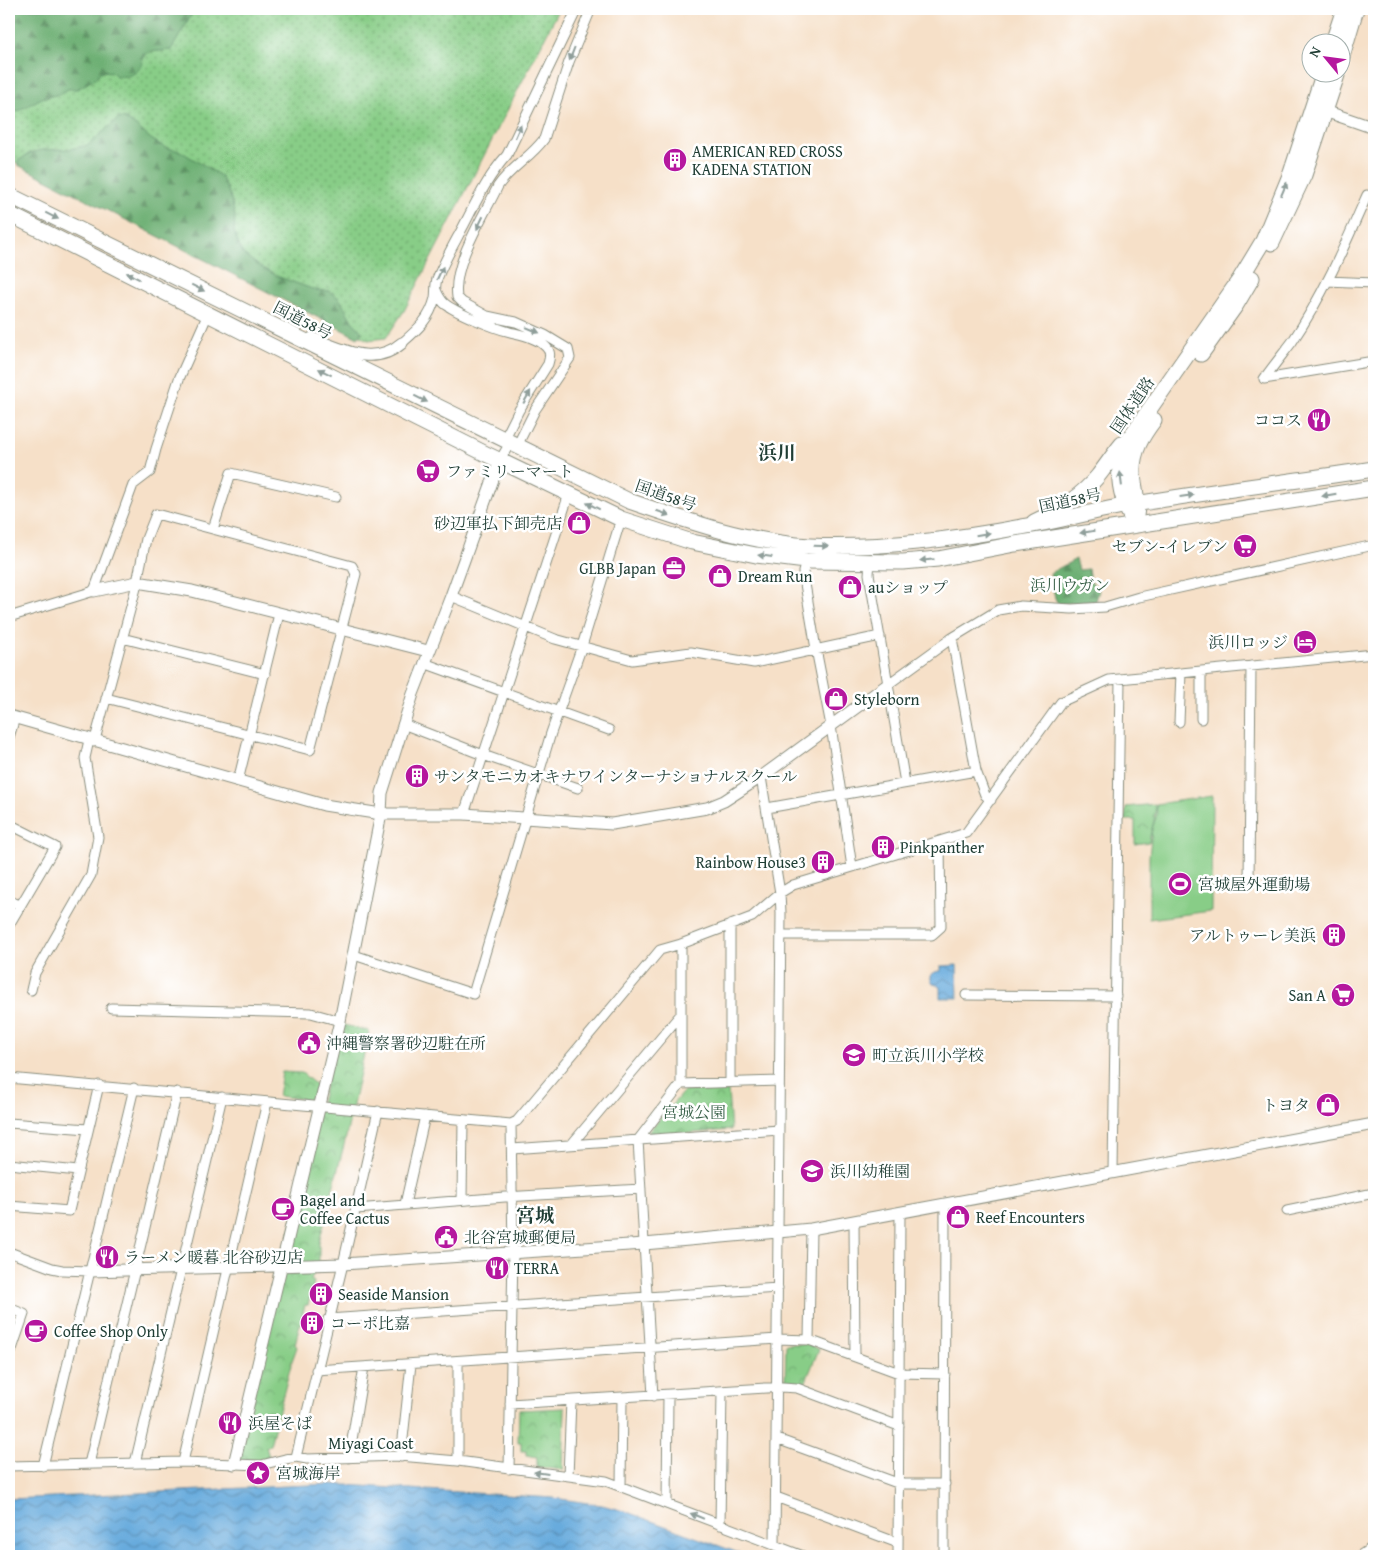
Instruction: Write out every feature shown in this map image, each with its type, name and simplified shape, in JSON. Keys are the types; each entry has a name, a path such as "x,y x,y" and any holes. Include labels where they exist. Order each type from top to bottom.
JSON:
{"main road":[{"path":"1336,32 1344,9"},
{"path":"1349,32 1356,9"},
{"name":"国体道路","path":"1132,505 1133,474 1138,442 1236,305 1273,242 1304,174 1319,109 1323,82"},
{"name":"国体道路","path":"1135,525 1132,505 1119,466 1121,455 1133,432 1234,288 1262,241 1319,109 1333,82"},
{"name":"国道58号","path":"9,194 629,501 695,524 758,539 808,546 882,546 937,541 1021,528 1132,505 1374,469"},
{"name":"国道58号","path":"9,214 621,519 692,542 756,555 806,561 903,562 938,559 1015,544 1374,488"},
{"path":"1021,528 1066,506 1084,491 1098,477 1133,432"}],"street":[{"path":"234,1464 321,1107 340,1021 381,814 382,793 426,657 451,596 500,460 570,358 568,349 545,335 516,322 487,316 462,302 457,297 457,279 488,199 496,166 508,155 577,9"},
{"path":"264,320 359,356 383,355 402,344 427,319 432,308 436,281 466,222 508,177 537,150 544,139 569,62 591,9"},
{"path":"1319,109 1374,128"},
{"path":"1374,197 1367,195 1328,281 1292,342 1264,379 1374,361"},
{"path":"1328,281 1374,283"},
{"path":"436,290 440,299 445,304 489,325 545,345 550,352 548,364 519,410 510,443"},
{"path":"94,590 133,485 150,472 179,379 208,314"},
{"path":"213,529 231,473 336,498"},
{"path":"464,814 569,494"},
{"path":"31,990 35,973 91,876 98,837 85,758 106,698 137,582 146,539 156,514 352,566 356,574 310,750 250,733 106,698"},
{"path":"354,956 473,994 558,711 582,646 621,519"},
{"path":"9,737 12,718 324,805 381,814 464,814 612,824 707,808 724,801 761,777 952,638 998,610 1021,606 1072,609 1105,607 1139,597 1374,545"},
{"path":"806,561 803,572 831,726 852,867"},
{"path":"870,562 869,574 905,783"},
{"path":"9,617 94,590 137,582 192,591 341,630 426,657 503,692 609,730"},
{"path":"451,596 555,640 632,660 691,652 754,663 880,636"},
{"path":"238,782 279,614"},
{"path":"122,638 265,674"},
{"path":"952,638 976,771 985,796 991,800"},
{"path":"9,1078 511,1124 518,1121 660,950 752,917 780,893 793,885 966,833 1061,702 1109,680 1374,654"},
{"path":"1249,884 1251,666"},
{"path":"1201,671 1201,719"},
{"path":"1179,722 1181,673"},
{"path":"1113,1172 1120,679"},
{"path":"403,724 483,755 578,788"},
{"path":"767,808 976,771"},
{"path":"761,777 780,893 781,935 775,1545"},
{"path":"9,824 55,846 9,925"},
{"path":"781,935 932,935 941,926 940,841"},
{"path":"9,901 20,906"},
{"path":"730,925 730,1082"},
{"path":"653,1396 638,1140 682,1084 681,944"},
{"path":"966,995 1116,996"},
{"path":"111,1008 311,1013 340,1021"},
{"path":"571,1145 681,1014"},
{"path":"682,1084 779,1081"},
{"path":"9,1206 69,1211 98,1085"},
{"path":"43,1466 134,1088"},
{"path":"89,1464 177,1092"},
{"path":"135,1463 222,1097"},
{"path":"183,1462 267,1102"},
{"path":"296,1457 378,1111"},
{"path":"405,1204 425,1116"},
{"path":"462,1200 463,1120"},
{"path":"9,1123 88,1129"},
{"path":"509,1469 513,1252 511,1124"},
{"path":"9,1252 52,1268 90,1271 229,1268 343,1264 644,1244 811,1229 1374,1124"},
{"path":"512,1149 779,1130"},
{"path":"9,1164 78,1171"},
{"path":"356,1209 512,1196 641,1189"},
{"path":"1287,1210 1374,1193"},
{"path":"944,1556 945,1205"},
{"path":"898,1556 900,1484 900,1213"},
{"path":"854,1221 855,1356"},
{"path":"809,1340 811,1229"},
{"path":"328,1319 778,1288"},
{"path":"9,1308 24,1314 9,1358"},
{"path":"316,1370 777,1339 809,1340 899,1373 945,1374"},
{"path":"458,1361 458,1462"},
{"path":"401,1457 411,1364"},
{"path":"349,1458 364,1367"},
{"path":"510,1404 777,1387 797,1388 899,1426"},
{"path":"720,1525 722,1391"},
{"path":"666,1504 668,1395"},
{"path":"621,1486 622,1398"},
{"path":"568,1476 571,1401"},
{"path":"777,1439 900,1484 945,1484"},
{"name":"Miyagi Coast","path":"9,1466 183,1462 261,1465 296,1457 307,1459 401,1457 458,1462 606,1481 803,1556"},
{"path":"776,1498 898,1543"},
{"path":"1359,1556 1374,1546"}],"green space":[{"path":"9,9 552,9 558,12 404,311 386,338 368,340 9,159"},
{"path":"9,9 192,9 191,16 171,50 149,52 143,57 138,71 126,76 116,76 112,72 101,71 95,79 77,89 68,89 60,94 42,98 16,112 9,113"},
{"path":"119,118 126,119 151,139 166,148 180,151 221,176 230,195 235,216 234,232 242,253 259,266 279,277 315,290 329,291 339,298 352,321 362,332 358,338 18,165 18,161 30,153 42,150 70,149 88,145"},
{"name":"浜川ウガン","path":"1076,559 1079,570 1088,569 1090,580 1099,590 1096,601 1058,604 1050,573"},
{"name":"宮城屋外運動場","path":"1212,796 1211,911 1149,919 1149,857 1152,829 1157,814 1156,804"},
{"path":"1155,804 1155,818 1149,842 1135,844 1135,820 1125,820 1126,807"},
{"path":"340,1024 369,1031 346,1137 319,1243 319,1272 314,1273 311,1280 314,1282 308,1305 305,1305 295,1344 297,1347 270,1445 266,1447 271,1463 234,1464"},
{"path":"282,1072 302,1073 316,1085 314,1093 309,1100 278,1096"},
{"name":"宮城公園","path":"684,1091 728,1091 731,1130 652,1136 649,1131"},
{"path":"786,1344 805,1344 819,1349 804,1386 794,1382 785,1382"},
{"path":"565,1408 563,1470 537,1467 537,1457 526,1455 526,1451 521,1451 521,1442 518,1442 519,1410"}],"water":[{"path":"957,965 958,998 940,998 940,986 933,984 932,975 935,972 941,971 941,966"},
{"path":"330,1484 554,1498 602,1505 624,1511 747,1556 9,1556 9,1499"}],"place":[{"name":"AMERICAN RED CROSS KADENA STATION","path":"675,160"},
{"name":"ココス","path":"1319,420"},
{"name":"ファミリーマート","path":"428,471"},
{"name":"砂辺軍払下卸売店","path":"579,523"},
{"name":"セブン-イレブン","path":"1245,546"},
{"name":"GLBB Japan","path":"674,568"},
{"name":"Dream Run","path":"720,576"},
{"name":"auショップ","path":"850,587"},
{"name":"浜川ロッジ","path":"1305,642"},
{"name":"Styleborn","path":"836,699"},
{"name":"サンタモニカオキナワインターナショナルスクール","path":"417,776"},
{"name":"Pinkpanther","path":"883,847"},
{"name":"Rainbow House3","path":"823,862"},
{"name":"宮城屋外運動場","path":"1180,884"},
{"name":"アルトゥーレ美浜","path":"1334,935"},
{"name":"San A","path":"1343,995"},
{"name":"沖縄警察署砂辺駐在所","path":"309,1043"},
{"name":"町立浜川小学校","path":"854,1055"},
{"name":"トヨタ","path":"1328,1105"},
{"name":"浜川幼稚園","path":"812,1171"},
{"name":"Bagel and Coffee Cactus","path":"283,1209"},
{"name":"Reef Encounters","path":"958,1217"},
{"name":"北谷宮城郵便局","path":"446,1237"},
{"name":"ラーメン暖暮 北谷砂辺店","path":"107,1257"},
{"name":"TERRA","path":"497,1268"},
{"name":"Seaside Mansion","path":"321,1294"},
{"name":"コーポ比嘉","path":"312,1323"},
{"name":"Coffee Shop Only","path":"36,1331"},
{"name":"浜屋そば","path":"230,1423"},
{"name":"宮城海岸","path":"258,1473"}],"district":[{"name":"浜川","path":"777,452"},
{"name":"宮城","path":"535,1215"}]}
